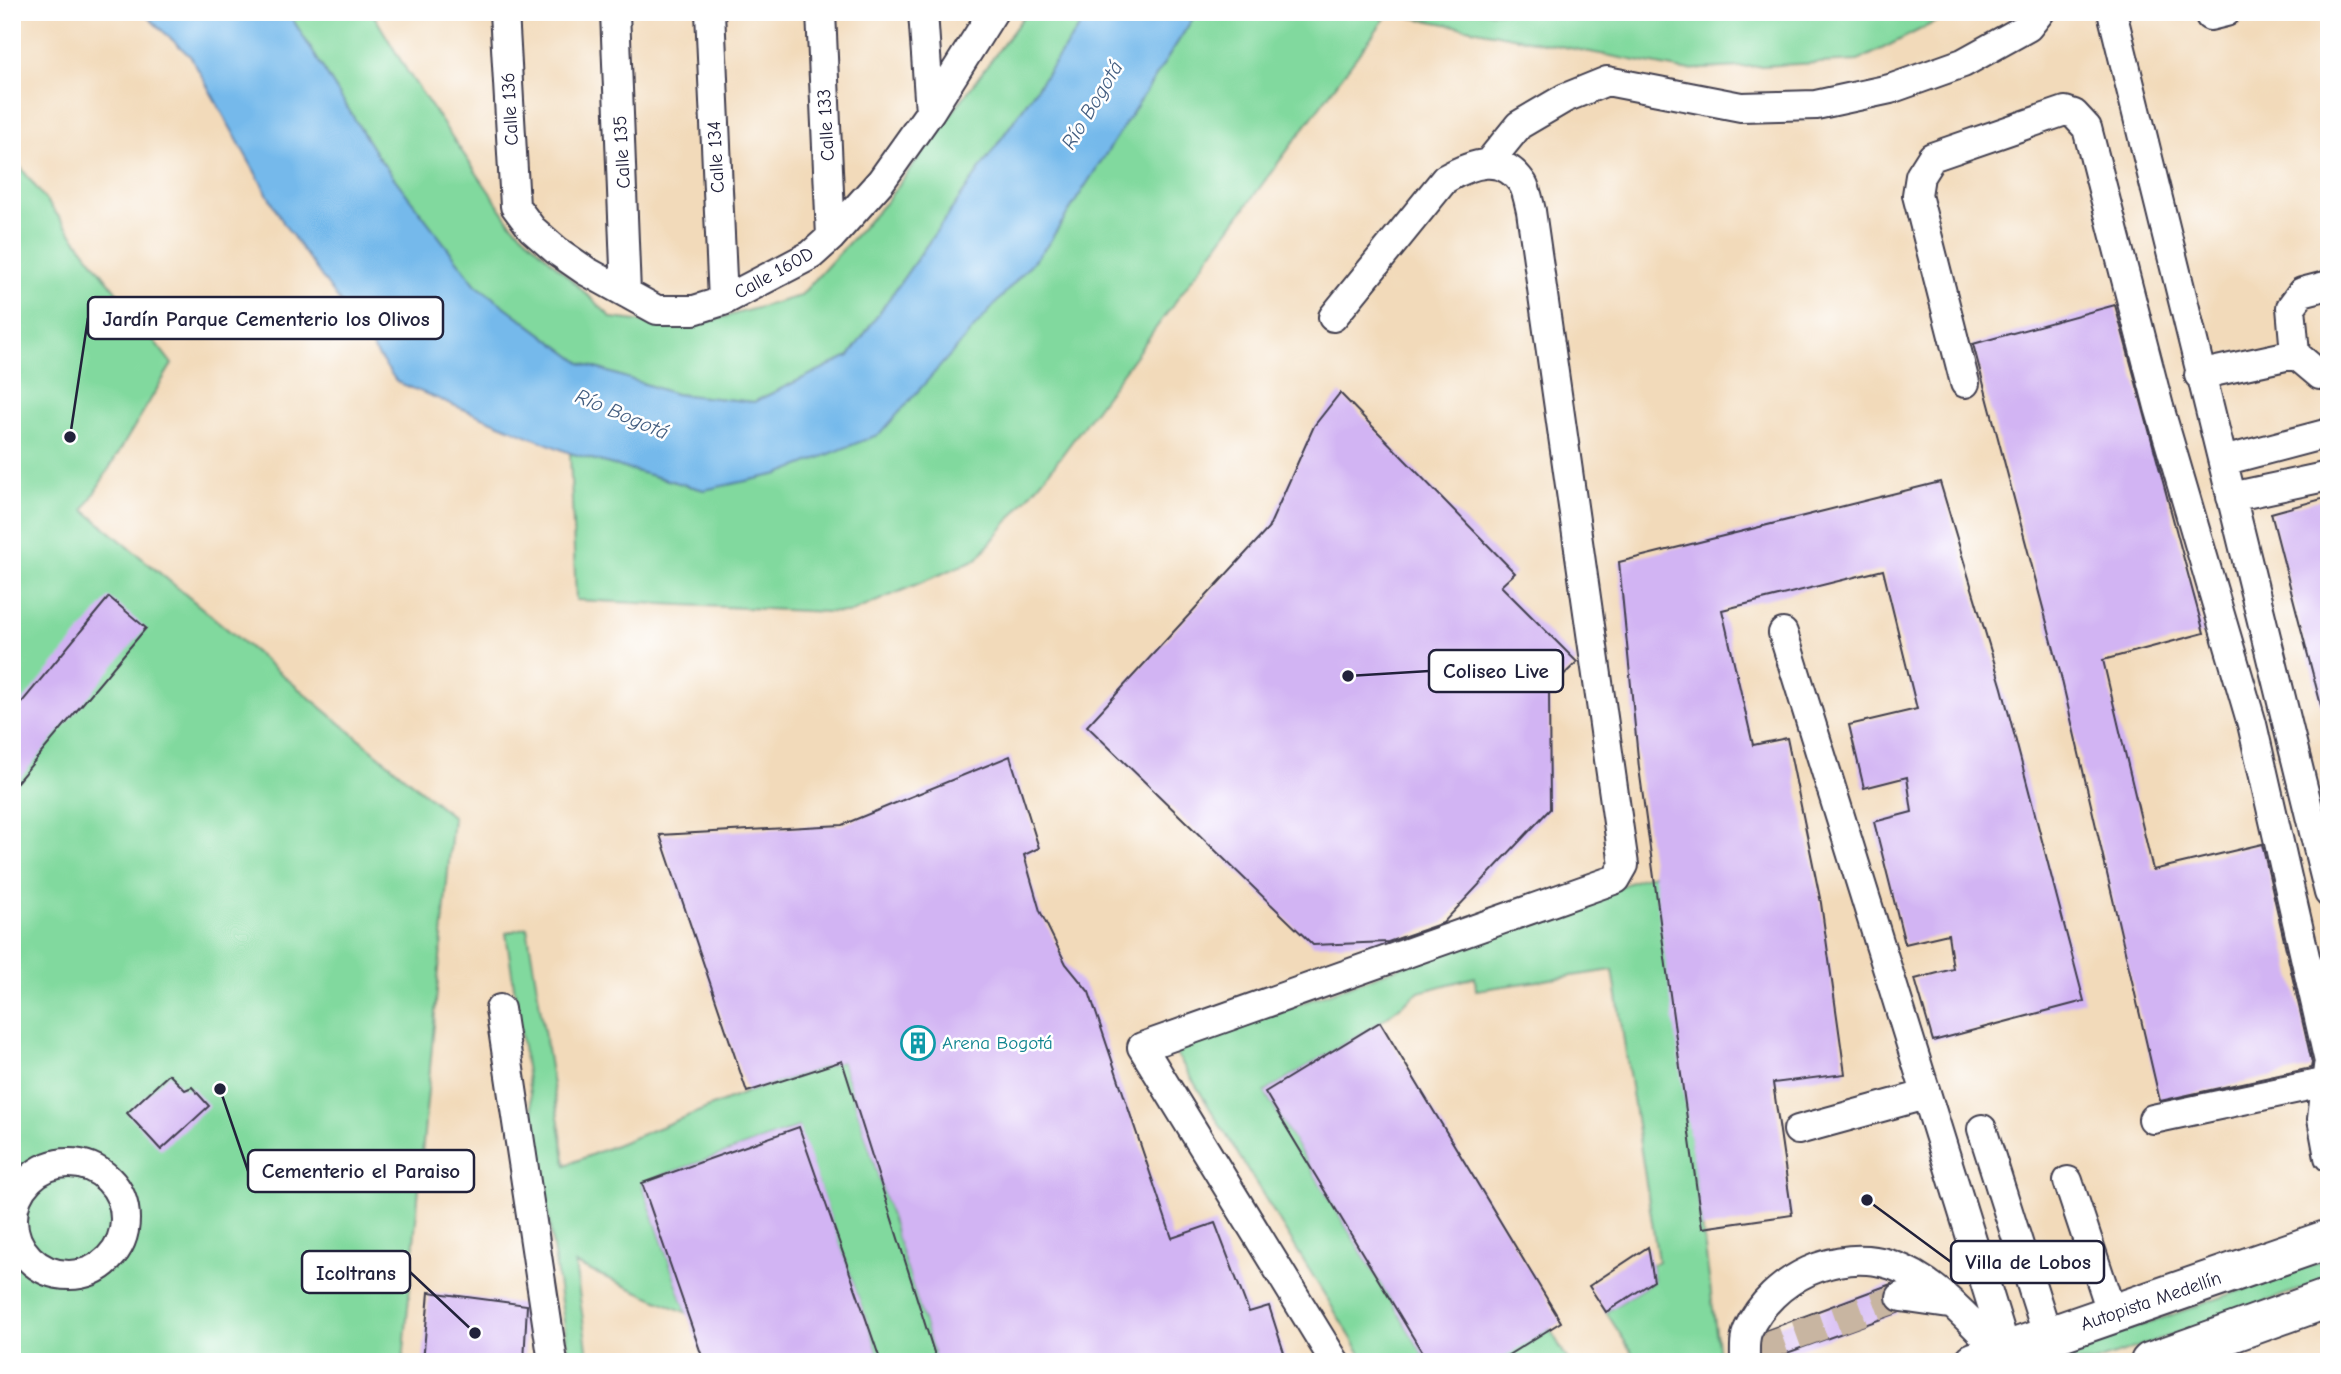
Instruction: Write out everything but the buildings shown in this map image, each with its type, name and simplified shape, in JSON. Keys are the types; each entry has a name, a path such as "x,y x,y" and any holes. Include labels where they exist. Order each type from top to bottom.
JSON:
{"highway":[{"name":"Autopista Medellín","path":"1993,1355 2329,1239"},
{"path":"2150,1362 2329,1298"}],"street":[{"name":"Calle 136","path":"504,12 515,206"},
{"name":"Calle 135","path":"615,12 626,293"},
{"name":"Calle 134","path":"710,12 723,301"},
{"name":"Calle 133","path":"821,12 831,237"},
{"path":"923,12 930,112"},
{"name":"Calle 160D","path":"515,206 532,229 557,251 657,310 694,310 723,301 811,255 831,237 881,181 930,112 993,12"},
{"path":"1489,162 1519,125 1565,98 1607,81 1741,107 1816,105 1890,89 1963,63 2028,27 2040,12"},
{"path":"2112,12 2199,375 2223,461 2329,893"},
{"path":"1965,383 1917,195 1920,176 1932,157 2065,111 2074,114 2087,128 2159,407 2252,723 2328,1070 2322,1119 2329,1157"},
{"path":"1333,317 1445,179 1468,165 1489,162 1505,169 1523,184 1531,211 1624,865 1616,879 1142,1047 1335,1362"},
{"path":"2329,285 2302,292 2291,307 2295,354 2320,375 2329,374"},
{"path":"2199,375 2295,354"},
{"path":"2223,461 2329,433"},
{"path":"2231,497 2329,476"},
{"path":"1783,634 1925,1095 1993,1355"},
{"path":"500,1009 552,1362"},
{"path":"2153,1119 2328,1070"},
{"path":"1798,1130 1925,1095"},
{"path":"1982,1129 2048,1337"},
{"path":"2068,1181 2112,1314"},
{"path":"1749,1357 1746,1332 1780,1287 1801,1273 1866,1260 1893,1265 1917,1278 1952,1304 1993,1355"},
{"path":"1901,1297 1952,1304"}],"green space":[{"path":"288,12 372,12 407,71 510,222 612,318 688,327 800,296 885,203 1027,12 1090,12 849,356 754,402 675,394 581,363 476,285 378,157"},
{"path":"1197,12 1955,12 1858,61 1683,70 1389,13 1053,467 977,559 849,613 576,600 570,453 704,490 1046,247"},
{"path":"12,156 172,364 84,510 453,817 403,1362 12,1362"},
{"path":"1656,873 1720,1362 1638,1362 1606,1312 1654,1281 1651,1265 1658,1261 1613,970 1476,990 1475,977 1419,992 1380,1022 1265,1092 1428,1362 1366,1362 1174,1050"},
{"path":"527,927 566,1165 747,1092 842,1061 937,1362 881,1362 798,1127 642,1183 687,1313 575,1264 589,1362 570,1362 506,933"},
{"path":"2329,1259 2329,1279 2095,1362 2039,1362"},
{"path":"1550,1329 1569,1362 1488,1362"}],"water":[{"name":"Río Bogotá","path":"142,12 288,12 378,157 476,285 581,363 675,394 754,402 849,356 1090,12 1197,12 1046,247 880,434 779,474 704,490 570,453 397,382 284,224 191,57"}],"tunnel":[{"path":"1757,1349 1901,1297"}],"place":[{"name":"Jardín Parque Cementerio los Olivos","path":"70,437"},
{"name":"Coliseo Live","path":"1348,676"},
{"name":"Arena Bogotá","path":"918,1043"},
{"name":"Cementerio el Paraiso","path":"220,1089"},
{"name":"Villa de Lobos","path":"1867,1200"},
{"name":"Icoltrans","path":"475,1333"}]}
